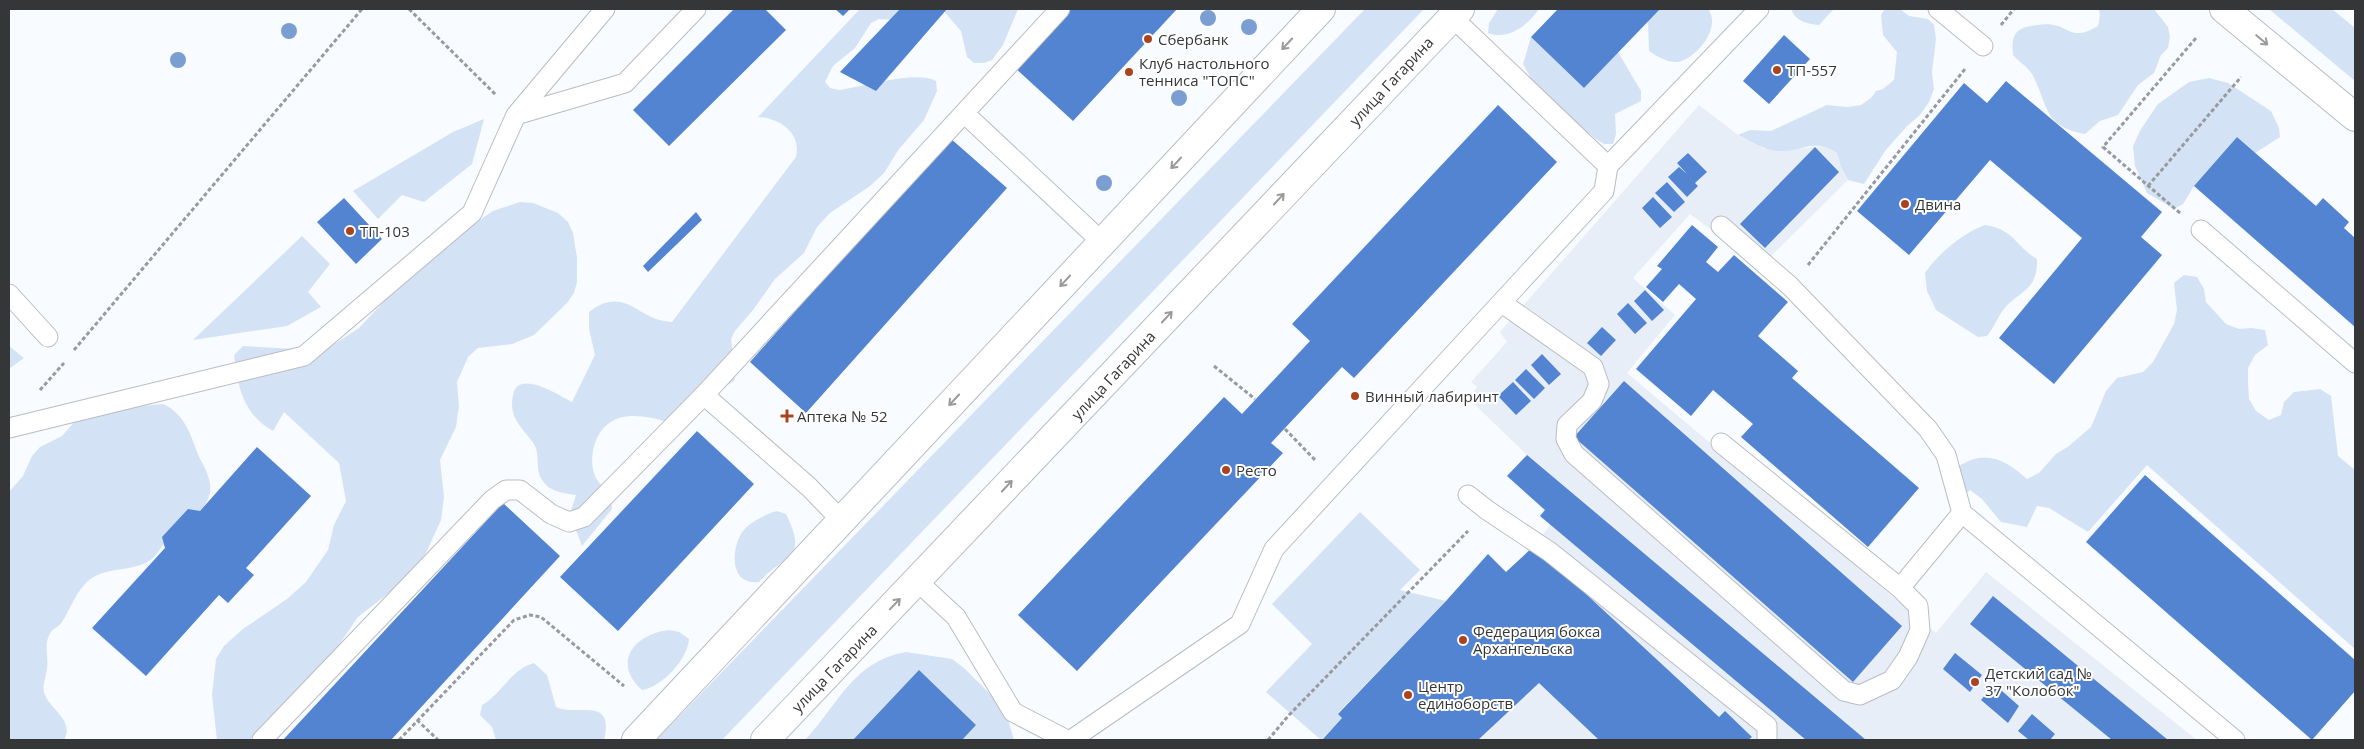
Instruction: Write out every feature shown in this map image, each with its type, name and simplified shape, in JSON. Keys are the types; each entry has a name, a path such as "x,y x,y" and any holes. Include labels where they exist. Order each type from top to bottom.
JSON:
{"main road":[{"path":"636,740 1321,9"},
{"path":"2224,9 2355,117"},
{"name":"улица Гагарина","path":"765,740 1456,13"}],"lane":[{"path":"9,428 304,356 472,213 516,115 605,9"},
{"path":"516,115 625,83 696,9"},
{"path":"262,740 492,500 506,490 520,490 551,514 569,522 584,517 704,394 1060,9"},
{"path":"1071,740 1240,624 1274,549 1604,191 1608,166 1760,9"},
{"path":"1938,9 1983,46"},
{"path":"1456,13 1608,166"},
{"path":"964,113 1102,242"},
{"path":"1721,226 1790,286 1928,429 1946,455 1962,512 2235,740"},
{"path":"2201,230 2355,363"},
{"path":"9,294 48,337"},
{"path":"1502,303 1593,367 1599,384 1592,401 1567,425 1566,439 1574,454 1844,691 1860,695 1892,680 1908,657 1920,630 1918,606 1900,588 1721,443"},
{"path":"704,394 809,487 841,520"},
{"path":"1468,495 1550,552 1767,726 1767,740"},
{"path":"1900,588 1962,512"},
{"path":"917,581 956,617 1013,712 1067,740"}],"path":[{"path":"74,351 362,9"},
{"path":"409,9 516,115"},
{"path":"2196,38 2103,147 2201,230"},
{"path":"1790,286 1983,46"},
{"path":"2148,186 2241,77"},
{"path":"9,428 67,358"},
{"path":"1214,366 1254,400"},
{"path":"1285,429 1337,481"},
{"path":"1268,740 1289,715 1487,510"},
{"path":"399,740 416,720 514,620 530,615 541,617 624,686"},
{"path":"416,720 438,740"}],"shaded area":[{"path":"860,9 924,9 897,20 879,19 871,23 855,48 833,66 825,82 830,88 839,90 902,78 927,78 936,81 937,91 924,120 899,149 884,173 870,186 830,213 817,227 804,253 775,279 735,331 731,339 738,364 734,381 726,386 699,389 670,423 648,417 627,416 608,424 601,432 594,446 592,465 598,482 609,495 612,509 582,546 570,514 576,495 562,493 549,487 542,480 535,446 517,422 513,413 512,398 516,387 523,384 540,386 572,402 595,355 589,329 589,312 602,304 622,303 649,316 672,322 796,157 796,141 787,128 774,120 758,117"},
{"path":"942,9 1018,9 1003,45 992,60 984,63 974,63 967,57 961,31"},
{"path":"1365,9 1424,9 722,740 656,740"},
{"path":"1498,9 1539,9 1529,21 1517,30 1503,35 1495,35 1488,33 1489,23"},
{"path":"1660,9 1708,9 1712,16 1710,33 1693,55 1678,62 1659,57 1649,51 1648,21"},
{"path":"1791,9 1833,10 1819,25 1810,24 1798,19"},
{"path":"1885,9 1900,9 1909,16 1928,19 1934,25 1936,39 1932,72 1934,89 1929,102 1920,115 1907,126 1885,151 1864,184 1848,180 1841,167 1837,153 1828,148 1814,146 1777,151 1762,147 1738,135 1750,130 1771,131 1827,105 1847,107 1861,105 1872,97 1876,91 1883,89 1894,80 1897,52 1883,35 1881,15"},
{"path":"2099,9 2154,9 2168,27 2170,37 2168,48 2161,55 2154,73 2138,85 2118,115 2100,121 2085,134 2061,126 2054,120 2032,74 2013,55 2013,41 2016,32 2025,27 2043,24 2058,26 2074,33 2087,32 2098,26"},
{"path":"2269,9 2332,9 2355,28 2355,81"},
{"path":"1531,37 1584,88 1618,52 1641,91 1641,101 1615,114 1616,134 1613,144 1604,144 1596,139 1538,91 1523,64"},
{"path":"2209,78 2228,83 2271,111 2279,128 2280,137 2255,153 2237,137 2194,186 2183,204 2174,209 2147,193 2135,166 2133,146 2141,129 2158,104 2189,82"},
{"path":"1699,105 1738,135 1764,149 1779,151 1825,146 1837,153 1841,167 1848,180 1761,266 1690,214 1633,278 1675,315 1627,373 1936,633 1986,572 2197,740 1478,740 1539,683 1584,635 1506,572 1534,546 1550,525 1540,516 1544,510 1507,476 1527,455 1469,399 1477,387 1471,382 1507,342 1500,332"},
{"path":"484,119 472,164 424,202 402,195 378,219 353,191 453,132"},
{"path":"520,202 533,203 558,213 568,222 573,233 577,258 577,282 574,293 567,303 534,335 512,344 478,348 468,357 457,382 459,406 456,427 440,460 444,497 441,520 426,553 404,581 358,617 332,655 263,740 217,740 212,695 216,659 224,646 243,629 287,599 306,582 328,550 334,525 346,501 339,463 284,412 273,431 255,416 240,389 234,355 243,346 295,349 336,343 359,328 388,297 459,234 493,211"},
{"path":"1985,225 2002,230 2037,259 2034,279 2030,285 2001,313 1987,336 1978,337 1936,310 1927,291 1925,273 1936,259 1952,245 1968,233"},
{"path":"302,236 330,264 308,292 321,307 287,326 193,340"},
{"path":"2184,275 2197,277 2204,289 2206,302 2226,324 2239,329 2265,330 2268,345 2255,355 2248,368 2249,399 2256,411 2269,420 2281,415 2284,402 2294,392 2320,389 2331,396 2338,456 2355,470 2355,649 2147,465 2088,532 2049,508 2037,506 2027,527 2001,522 1982,499 1970,490 1965,494 1956,468 1966,462 1976,459 1993,458 2010,466 2027,479 2039,473 2056,454 2069,446 2091,427 2106,391 2117,378 2143,372 2153,362 2174,324 2177,310 2174,283"},
{"path":"9,346 24,358 9,369"},
{"path":"163,404 176,412 188,430 207,473 210,487 209,496 199,512 169,538 148,562 101,573 84,584 61,623 51,632 47,641 47,664 43,688 48,700 67,727 64,740 9,740 9,492 23,476 32,456 40,447 62,436 77,419 130,407"},
{"path":"777,511 786,514 793,529 794,549 791,555 759,582 749,582 738,573 735,566 738,541 744,530 752,523"},
{"path":"1360,512 1420,570 1400,590 1446,601 1338,713 1342,718 1321,740 1266,692 1312,644 1272,604"},
{"path":"669,630 679,632 689,639 688,647 673,671 658,684 642,690 633,680 628,669 631,651 637,643 646,637"},
{"path":"906,652 952,659 964,668 1005,709 1014,740 805,740 837,699 859,675 872,665 888,657"},
{"path":"534,663 547,675 556,707 592,710 599,712 604,717 606,726 604,740 496,740 492,727 480,715 482,705 495,695 512,676"}],"building":[{"path":"734,9 765,9 786,30 669,146 633,110"},
{"path":"835,9 850,9 843,16"},
{"path":"900,9 947,9 876,91 840,72"},
{"path":"1068,9 1177,9 1073,121 1014,67"},
{"path":"1558,9 1660,9 1584,88 1531,37"},
{"name":"ТП-557","path":"1784,35 1810,59 1769,104 1743,81"},
{"path":"2006,81 2162,212 2141,237 2162,255 2054,384 1999,338 2082,238 1990,160 1909,255 1857,211 1964,83 1987,103"},
{"path":"1498,105 1557,162 1354,378 1342,367 1271,443 1283,453 1077,671 1018,615 1224,397 1242,414 1310,341 1292,324"},
{"path":"2237,137 2316,206 2323,198 2349,222 2344,228 2355,238 2355,327 2194,186"},
{"path":"950,138 1007,188 806,413 750,362"},
{"path":"1815,147 1839,172 1765,248 1740,224"},
{"path":"1688,153 1707,172 1695,183 1698,186 1687,197 1668,177 1679,167 1687,174 1677,163"},
{"path":"1667,182 1685,202 1674,212 1655,193"},
{"path":"1653,197 1672,217 1660,228 1642,208"},
{"name":"ТП-103","path":"344,198 382,239 356,264 317,222"},
{"path":"696,212 702,220 648,272 643,266"},
{"path":"1692,225 1718,247 1706,262 1718,272 1734,255 1788,302 1758,336 1798,371 1792,378 1919,488 1868,547 1741,437 1753,424 1713,390 1691,416 1636,369 1696,299 1679,284 1663,302 1646,287 1662,269 1657,266"},
{"path":"1645,290 1664,310 1652,321 1634,301"},
{"path":"1628,303 1647,323 1635,334 1617,314"},
{"path":"1602,327 1616,340 1601,356 1587,343"},
{"path":"1542,354 1561,374 1549,385 1531,365"},
{"path":"1526,369 1545,388 1534,399 1515,380"},
{"path":"1624,381 1902,626 1853,682 1574,437"},
{"path":"1513,382 1531,401 1516,415 1498,396"},
{"path":"697,431 754,484 618,631 560,577"},
{"path":"257,447 311,496 246,568 254,575 228,603 219,595 146,676 92,628 165,548 162,537 188,509 200,511"},
{"path":"1527,455 1866,740 1806,740 1540,516 1545,510 1507,476"},
{"path":"2145,475 2355,660 2355,691 2312,740 2086,542"},
{"path":"503,503 560,556 391,740 283,740"},
{"path":"1534,546 1719,717 1725,711 1752,737 1748,740 1599,740 1539,683 1478,740 1322,740 1342,718 1338,714 1446,601 1488,554 1506,572"},
{"path":"1993,596 2168,740 2112,740 1970,624"},
{"path":"1955,653 1982,675 1970,692 1943,669"},
{"path":"919,670 976,725 962,740 853,740"},
{"path":"1994,684 2019,706 2008,723 1981,700"},
{"path":"2032,714 2055,734 2050,740 2029,740 2018,731"}],"place":[{"name":"Сбербанк","path":"1148,39"},
{"name":"ТП-557","path":"1777,70"},
{"name":"Клуб настольного тенниса \"ТОПС\"","path":"1129,72"},
{"name":"Двина","path":"1905,204"},
{"name":"ТП-103","path":"350,231"},
{"name":"Винный лабиринт","path":"1355,396"},
{"name":"Аптека № 52","path":"787,416"},
{"name":"Ресто","path":"1226,470"},
{"name":"Федерация бокса Архангельска","path":"1463,640"},
{"name":"Детский сад № 37 \"Колобок\"","path":"1975,682"},
{"name":"Центр единоборств","path":"1408,695"}]}
